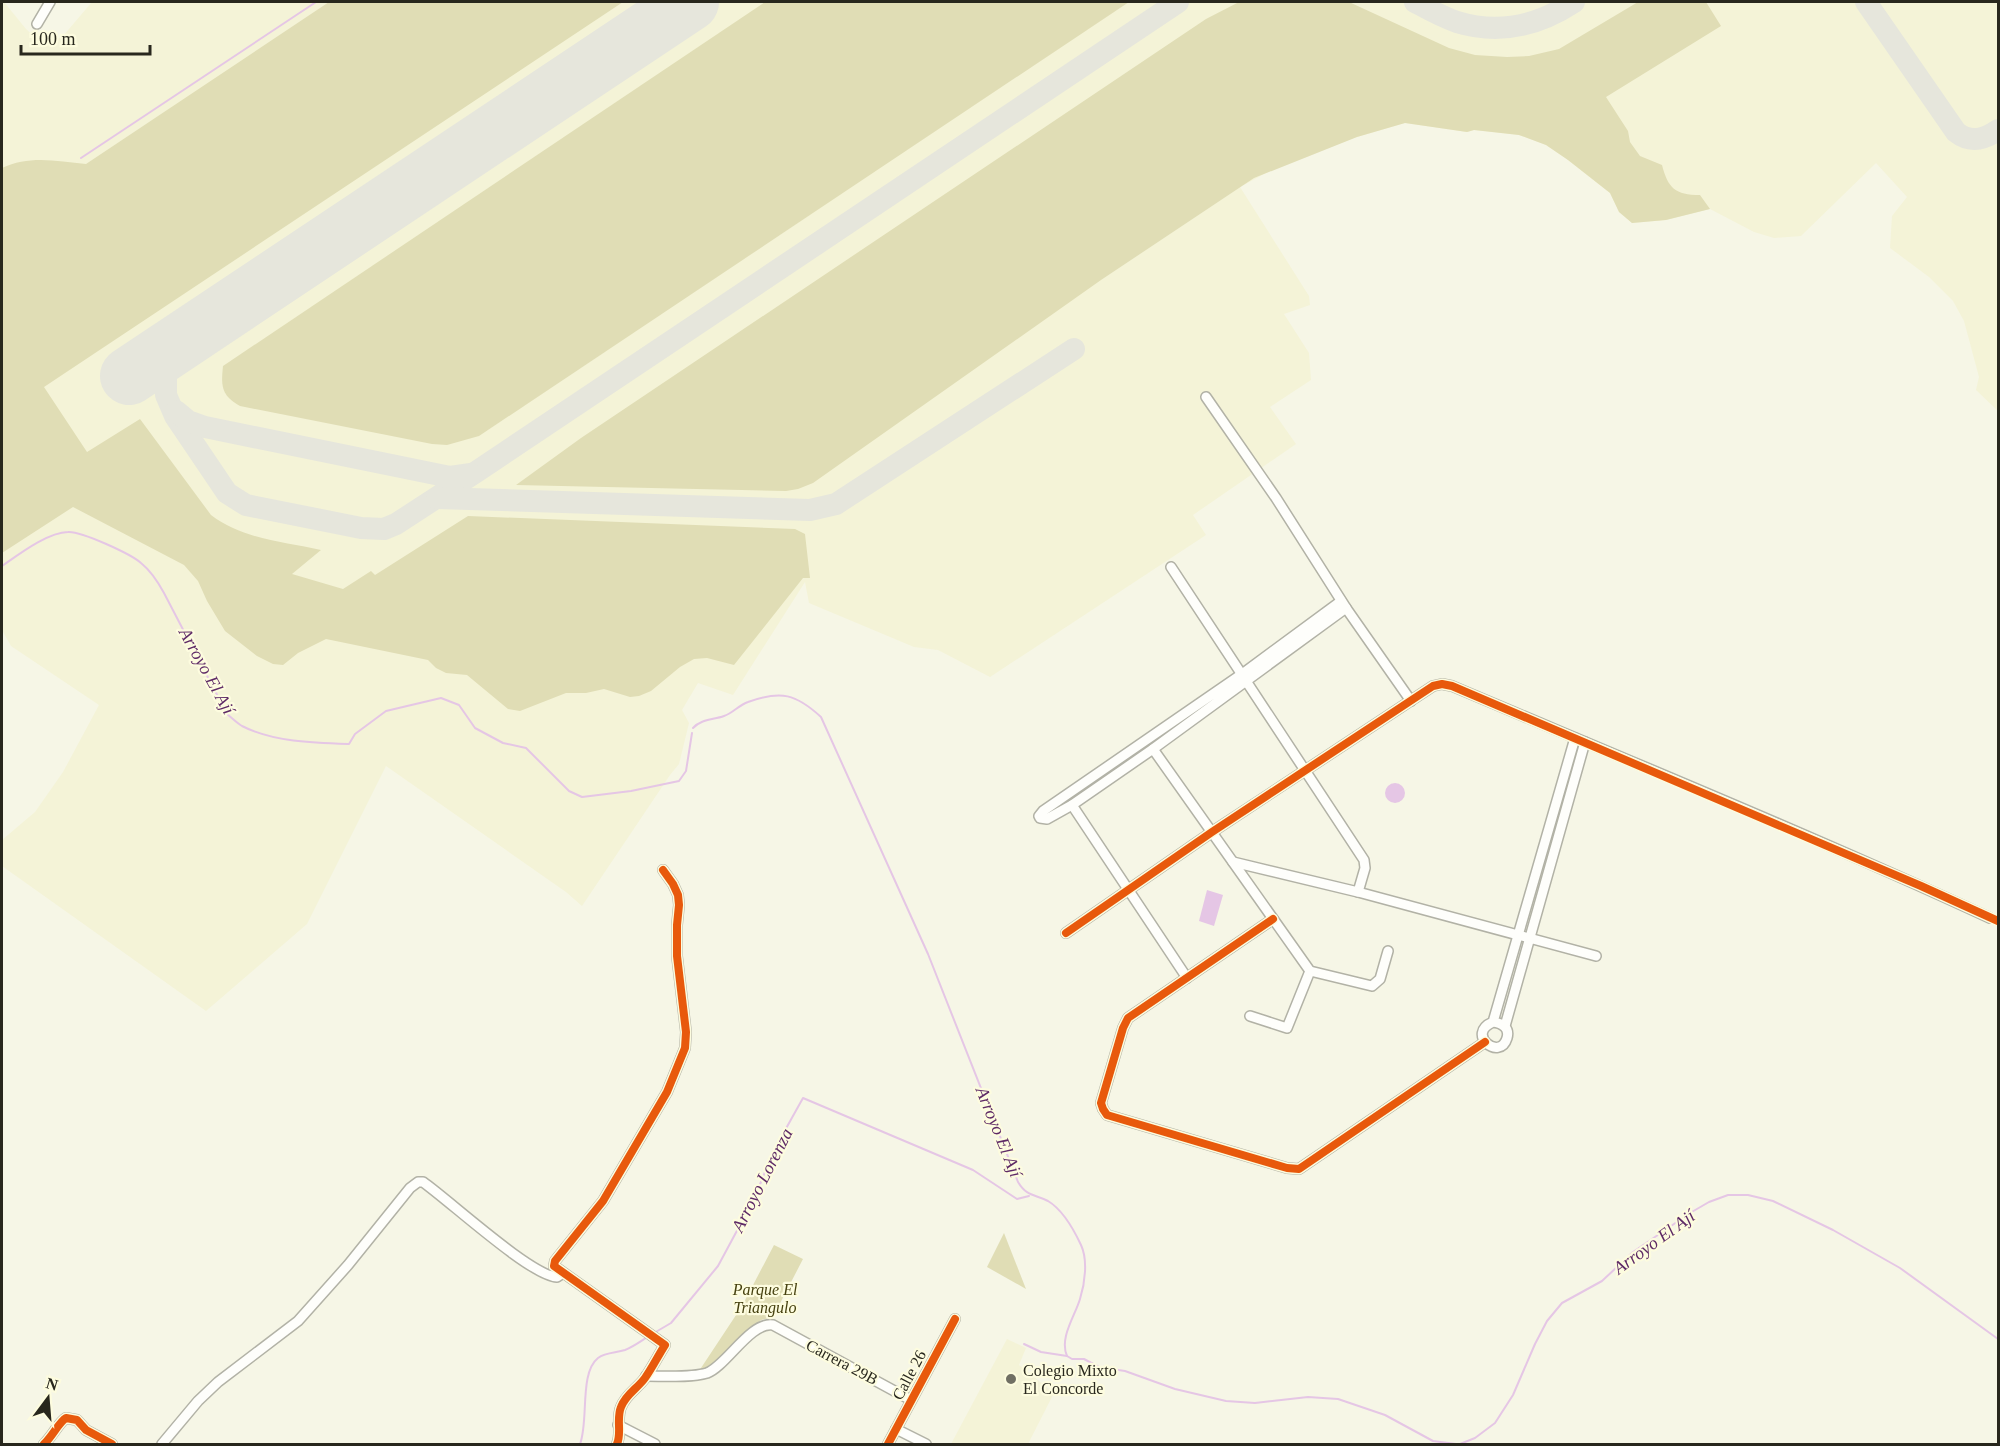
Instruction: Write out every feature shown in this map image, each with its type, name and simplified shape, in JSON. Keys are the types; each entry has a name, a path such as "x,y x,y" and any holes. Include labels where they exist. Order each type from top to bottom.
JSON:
{"street":[{"path":"37,24 50,2"},
{"path":"1206,397 1411,701"},
{"path":"1171,567 1364,860 1365,868 1359,892"},
{"path":"1244,677 1043,811 1040,818 1047,819 1072,806 1153,749 1244,677 1344,604"},
{"path":"1066,933 1305,770 1434,686 1442,684 1452,686 1585,742 1921,886 1990,918"},
{"path":"1493,1022 1575,738"},
{"path":"1505,1026 1585,742"},
{"path":"1153,749 1310,970 1372,986 1380,979 1388,951"},
{"path":"1072,806 1186,978"},
{"path":"1233,862 1359,892 1596,956"},
{"path":"617,1444 619,1441 619,1411 624,1399 646,1376 664,1345 554,1266 555,1261 603,1201 667,1092 685,1048 686,1032 676,956 678,895 663,870"},
{"path":"1274,919 1128,1018 1101,1103 1107,1114 1299,1170 1485,1042"},
{"path":"1250,1016 1287,1028 1310,970"},
{"path":"1493,1022 1505,1026 1508,1033 1507,1040 1502,1046 1496,1048 1485,1042 1482,1036 1487,1025 1493,1022"},
{"path":"162,1444 198,1401 218,1382 298,1321 348,1265 410,1188 418,1182 423,1182 519,1257 546,1275 557,1277 563,1273"},
{"name":"Calle 26","path":"888,1444 955,1319"},
{"name":"Carrera 29B","path":"646,1376 709,1372 762,1325 773,1325 911,1400"},
{"path":"44,1444 66,1418 76,1420 86,1430 112,1444"},
{"path":"618,1425 656,1444"},
{"path":"896,1429 926,1444"}],"shaded area":[{"path":"2,2 35,37 47,41 63,36 92,2 1998,2 1998,411 1976,390 1979,377 1964,321 1953,301 1929,277 1890,248 1892,216 1907,197 1876,163 1801,236 1774,238 1754,232 1710,209 1666,220 1632,223 1619,212 1610,193 1568,160 1546,145 1519,135 1474,130 1467,132 1405,123 1357,137 1275,168 1240,187 1309,296 1310,305 1284,314 1309,353 1311,380 1270,407 1296,444 1193,515 1206,535 990,677 938,650 914,647 809,603 805,582 733,695 698,683 682,710 689,723 679,764 582,906 566,892 386,766 307,924 206,1011 2,866 2,840 35,812 63,772 99,705 11,646 2,630"},
{"path":"1395,783 1402,786 1405,793 1402,800 1395,803 1388,800 1385,793 1388,786"},
{"path":"1207,890 1223,895 1214,926 1199,921"},
{"name":"Colegio Mixto El Concorde","path":"1007,1339 1026,1348 1019,1365 1054,1393 1028,1444 951,1444"}],"green space":[{"path":"329,2 623,2 44,387 87,452 140,419 211,515 250,535 321,550 292,574 343,589 371,571 375,575 468,516 795,529 805,534 810,578 803,578 734,665 707,658 694,659 680,667 651,691 639,696 630,697 604,689 586,693 566,693 520,711 508,709 467,675 446,673 436,668 428,660 326,639 298,653 283,665 273,664 257,656 225,631 198,581 184,565 73,507 2,553 2,168 33,160 86,164"},
{"path":"765,2 1129,2 479,436 447,445 432,444 240,406 226,394 222,385 223,366"},
{"path":"1239,2 1349,2 1449,48 1475,55 1507,57 1529,56 1559,49 1638,2 1706,2 1721,26 1606,97 1628,131 1630,142 1640,156 1662,165 1674,189 1684,194 1700,195 1710,209 1666,220 1632,223 1619,212 1610,193 1546,145 1519,135 1474,130 1467,132 1405,123 1357,137 1254,178 1101,280 813,483 786,491 516,485 581,438 1206,19"},
{"path":"1004,1233 1026,1289 987,1267"},
{"name":"Parque El Triangulo","path":"774,1245 803,1259 773,1317 761,1320 707,1369 699,1371 742,1306"}],"waterway":[{"path":"81,158 316,2"},
{"name":"Arroyo El Ají","path":"2,566 43,540 68,532 94,539 136,559 148,570 162,589 227,714 242,726 267,735 308,742 349,744 355,734 386,711 441,698 459,705 475,728 503,743 526,748 569,791 582,797 631,791 679,781 686,771 692,733"},
{"name":"Arroyo El Ají","path":"693,728 703,721 727,715 745,703 779,695 804,703 821,717 928,954 1018,1182 1028,1193 1048,1201 1058,1210 1081,1245 1085,1264 1084,1279 1080,1299 1066,1335 1067,1356 1072,1359 1084,1359 1099,1367 1125,1371 1175,1389 1226,1401 1255,1403 1308,1397 1338,1399 1385,1415 1433,1441 1456,1444"},
{"name":"Arroyo Lorenza","path":"654,1333 671,1323 718,1266 754,1199 774,1150 803,1098 973,1170 1017,1199 1029,1196"},
{"name":"Arroyo El Ají","path":"1460,1444 1475,1438 1495,1423 1513,1395 1547,1321 1562,1303 1602,1281 1633,1252 1690,1213 1709,1202 1728,1195 1748,1195 1773,1201 1833,1230 1900,1268 1998,1339"},
{"name":"Arroyo Lorenza","path":"580,1444 583,1434 586,1386 592,1365 601,1356 625,1350 649,1336"},
{"path":"1024,1344 1041,1352 1067,1356"}],"taxiway":[{"path":"188,337 172,356 166,375 166,395 175,416 227,493 246,505 361,528 384,529 396,524 476,472 1178,2"},
{"path":"1415,2 1457,22 1488,28 1518,26 1533,22 1574,2"},
{"path":"1866,2 1956,132 1967,138 1978,139 1998,130"},
{"path":"437,498 810,510 836,504 1074,349"},
{"path":"176,411 188,421 205,427 450,477 471,474"}],"runway":[{"path":"129,376 690,2"}],"cycle path":[{"path":"1066,933 1212,832 1433,686 1442,684 1452,686 1998,921"},
{"path":"617,1444 619,1416 623,1402 645,1378 665,1345 554,1266 555,1261 603,1201 667,1092 685,1048 686,1032 677,956 678,895 663,870"},
{"path":"1273,919 1128,1018 1101,1103 1107,1115 1287,1168 1299,1169 1485,1042"},
{"path":"888,1444 955,1319"},
{"path":"44,1444 66,1418 77,1420 86,1430 112,1444"}],"place":[{"name":"Colegio Mixto El Concorde","path":"1011,1379"}]}
